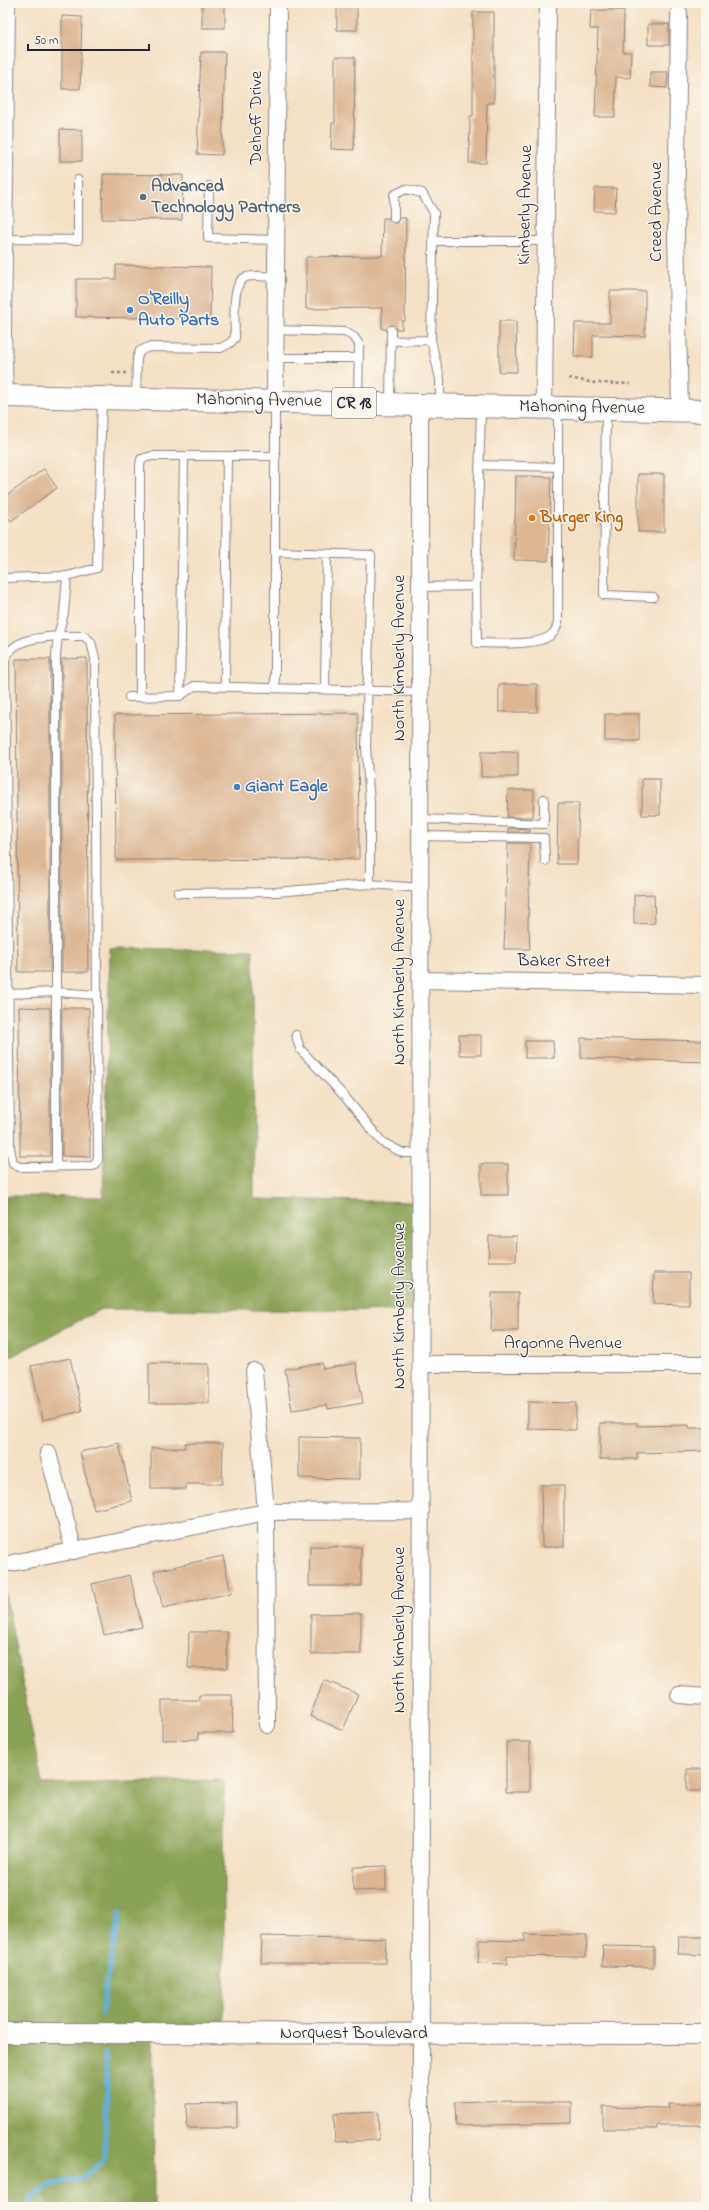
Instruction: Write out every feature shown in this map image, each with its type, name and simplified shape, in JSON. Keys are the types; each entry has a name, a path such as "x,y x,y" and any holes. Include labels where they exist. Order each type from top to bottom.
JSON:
{"main road":[{"name":"Mahoning Avenue","path":"4,396 706,411"}],"street":[{"path":"4,396 3,334 7,3"},
{"name":"Dehoff Drive","path":"275,401 278,3"},
{"name":"Kimberly Avenue","path":"548,3 545,241 551,407"},
{"name":"Creed Avenue","path":"679,13 676,233 680,410"},
{"name":"North Kimberly Avenue","path":"421,2207 420,587 430,405"},
{"name":"Baker Street","path":"421,980 706,985"},
{"name":"Argonne Avenue","path":"421,1364 706,1364"},
{"path":"254,1371 266,1512 268,1725"},
{"path":"48,1452 74,1551"},
{"path":"12,1563 266,1512 421,1511"},
{"path":"680,1695 706,1697"},
{"name":"Norquest Boulevard","path":"3,2033 706,2034"}],"lane":[{"path":"4,239 78,240 78,180"},
{"path":"209,186 208,238 276,240"},
{"path":"394,218 394,194 406,189 422,193 434,213 431,340 440,379 430,405"},
{"path":"434,241 545,241"},
{"path":"136,398 137,358 140,351 149,347 221,348 235,338 236,288 241,280 246,277 275,277"},
{"path":"275,330 345,332 354,337 359,344 358,403"},
{"path":"390,404 391,330"},
{"path":"391,341 431,340"},
{"path":"275,358 358,358"},
{"path":"3,578 67,576 97,568 102,398"},
{"path":"275,401 275,687"},
{"path":"481,406 476,586 477,644 518,643 542,640 554,633 558,622 558,467 551,407"},
{"path":"606,409 604,595 653,597"},
{"path":"140,697 141,459 152,456 276,456"},
{"path":"180,696 184,456"},
{"path":"225,686 227,456"},
{"path":"479,465 558,467"},
{"path":"276,552 371,555 366,747 370,804 370,884"},
{"path":"325,688 327,554"},
{"path":"56,1166 56,655 58,636 64,613 67,576"},
{"path":"420,587 476,586"},
{"path":"58,636 84,636 91,642 95,658 98,1160 93,1166 19,1167 13,1163 10,1148 8,994 5,659 9,650 18,644 58,636"},
{"path":"129,697 180,696 194,686 325,688 420,692"},
{"path":"544,799 545,861"},
{"path":"420,818 544,824"},
{"path":"420,836 544,838"},
{"path":"178,893 276,892 370,884 420,888"},
{"path":"8,994 56,992 97,995"},
{"path":"296,1034 300,1049 345,1097 382,1142 403,1153 420,1153"}],"path":[{"path":"569,378 595,383 630,384"}],"green space":[{"path":"110,948 253,950 254,1199 420,1202 421,1311 101,1309 3,1361 3,1196 103,1197"},
{"path":"3,1582 42,1784 224,1780 224,2034 153,2034 154,2207 3,2207"}],"building":[{"path":"202,3 225,3 225,28 202,28"},
{"path":"337,5 357,5 357,30 337,30"},
{"path":"591,10 624,10 623,52 631,52 630,78 616,77 615,117 595,117 598,29 590,29"},
{"path":"473,12 494,12 494,103 487,103 486,163 469,163 470,116 473,116"},
{"path":"62,16 82,17 80,89 62,89"},
{"path":"648,24 669,24 669,45 648,45"},
{"path":"201,52 225,52 222,155 197,154"},
{"path":"335,57 355,57 354,150 331,149 332,123 335,123"},
{"path":"650,72 668,72 667,88 650,87"},
{"path":"60,129 82,130 82,161 60,161"},
{"path":"103,174 183,175 182,220 102,219"},
{"path":"595,188 616,188 615,212 594,211"},
{"path":"383,218 389,218 394,223 397,223 399,218 406,218 405,321 402,321 402,329 396,329 391,325 386,329 382,329 382,308 306,309 306,257 382,256"},
{"path":"116,265 211,267 210,319 76,317 76,279 116,279"},
{"path":"610,291 645,291 645,336 593,335 593,357 574,357 575,323 610,323"},
{"path":"499,321 516,321 517,372 499,372"},
{"path":"44,469 57,488 11,521 3,510 3,498"},
{"path":"638,474 664,474 664,532 638,532"},
{"name":"Burger King","path":"516,476 551,477 548,561 514,560"},
{"path":"87,658 88,972 62,972 62,659"},
{"path":"16,659 50,659 50,972 18,972"},
{"path":"499,684 537,684 537,712 499,712"},
{"name":"Giant Eagle","path":"358,713 359,859 116,860 115,715"},
{"path":"605,714 639,714 639,741 605,741"},
{"path":"481,752 518,752 518,777 481,777"},
{"path":"642,779 660,779 660,815 642,815"},
{"path":"508,790 534,790 533,817 507,817"},
{"path":"558,803 579,803 577,864 557,864"},
{"path":"508,828 530,829 530,832 508,832"},
{"path":"508,843 530,843 528,929 530,949 504,949"},
{"path":"654,894 655,923 634,924 634,895"},
{"path":"19,1007 50,1008 50,1156 20,1156"},
{"path":"62,1008 89,1008 90,1157 62,1156"},
{"path":"459,1035 481,1035 481,1055 459,1055"},
{"path":"581,1038 706,1041 706,1062 581,1058"},
{"path":"525,1041 553,1041 554,1058 525,1058"},
{"path":"481,1164 508,1164 508,1195 481,1195"},
{"path":"489,1236 517,1236 516,1261 488,1261"},
{"path":"654,1273 689,1273 689,1305 653,1304"},
{"path":"492,1293 518,1293 518,1331 491,1331"},
{"path":"70,1358 82,1411 43,1420 31,1366"},
{"path":"149,1363 209,1364 209,1403 149,1403"},
{"path":"322,1363 323,1369 356,1363 363,1403 328,1409 327,1405 292,1410 285,1369"},
{"path":"528,1402 576,1403 576,1430 528,1429"},
{"path":"600,1423 637,1423 637,1426 689,1425 689,1428 706,1428 706,1451 637,1453 637,1459 600,1459"},
{"path":"299,1437 360,1438 360,1479 299,1478"},
{"path":"119,1443 132,1501 94,1510 80,1452"},
{"path":"185,1443 223,1443 222,1484 186,1484 186,1489 151,1489 151,1448 185,1448"},
{"path":"541,1485 564,1485 564,1547 542,1547"},
{"path":"310,1546 361,1547 361,1586 309,1586"},
{"path":"223,1556 231,1593 163,1608 154,1571"},
{"path":"130,1575 142,1627 104,1635 92,1584"},
{"path":"361,1613 361,1654 311,1654 311,1614"},
{"path":"189,1632 227,1632 227,1668 188,1668"},
{"path":"324,1680 358,1694 343,1730 310,1716"},
{"path":"199,1695 232,1695 233,1733 198,1733 199,1739 162,1740 162,1700 199,1700"},
{"path":"506,1742 530,1742 530,1792 506,1792"},
{"path":"687,1769 706,1769 706,1791 687,1791"},
{"path":"386,1866 386,1890 353,1891 353,1867"},
{"path":"525,1934 587,1935 586,1957 507,1956 507,1964 478,1963 479,1940 525,1941"},
{"path":"262,1936 386,1939 385,1963 261,1963"},
{"path":"679,1937 706,1937 706,1955 678,1954"},
{"path":"603,1946 654,1947 654,1967 602,1966"},
{"path":"512,2100 512,2102 572,2102 572,2123 456,2126 455,2102"},
{"path":"237,2103 237,2128 187,2128 186,2104"},
{"path":"668,2104 706,2104 706,2125 657,2125 657,2129 603,2129 603,2107 669,2108"},
{"path":"378,2112 379,2140 335,2142 334,2114"}],"waterway":[{"path":"102,2014 105,1987 120,1913"},
{"path":"29,2207 30,2198 51,2185 84,2177 104,2160 107,2089 105,2054"}],"place":[{"name":"Advanced Technology Partners","path":"143,197"},
{"name":"O'Reilly Auto Parts","path":"130,310"},
{"name":"Burger King","path":"532,518"},
{"name":"Giant Eagle","path":"237,787"}]}
